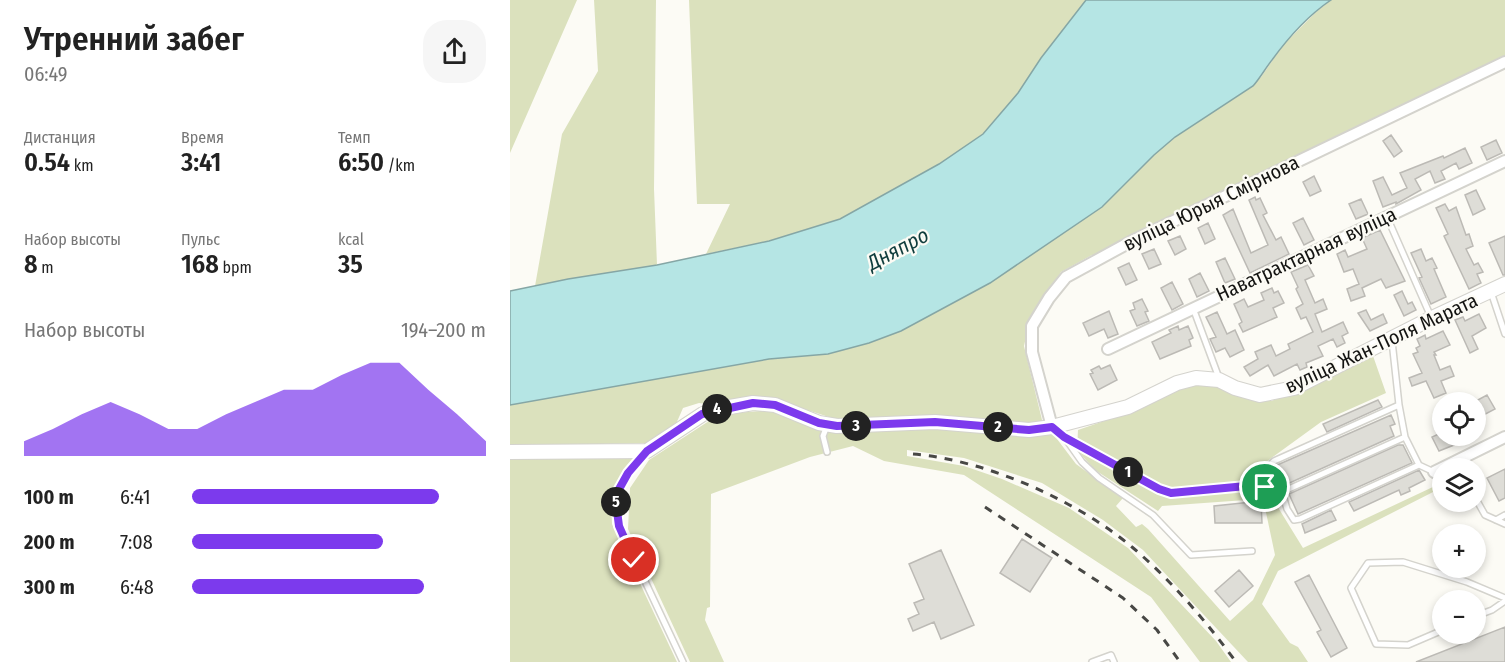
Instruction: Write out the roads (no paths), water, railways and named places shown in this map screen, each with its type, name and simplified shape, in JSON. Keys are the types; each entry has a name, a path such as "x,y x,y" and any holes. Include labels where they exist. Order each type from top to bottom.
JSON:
{"street":[{"name":"вуліца Юрыя Смірнова","path":"1052,427 1032,352 1032,326 1049,298 1066,277 1134,240 1505,62"},
{"name":"Наватрактарная вуліца","path":"1108,349 1505,161"},
{"name":"вуліца Жан-Поля Марата","path":"827,425 935,422 1029,430 1052,427 1128,407 1177,383 1196,378 1219,380 1235,388 1260,394 1294,388 1505,284"},
{"path":"510,452 647,451 702,414 753,403 775,405 827,425"},
{"path":"1468,458 1505,437"}],"lane":[{"path":"1387,217 1432,318"},
{"path":"1491,291 1505,333"},
{"path":"1192,308 1219,380"},
{"path":"1392,338 1399,405 1406,437 1419,465 1432,471"},
{"path":"1265,487 1262,472 1274,461 1399,405"},
{"path":"827,425 823,436 828,452"},
{"path":"1052,427 1064,437 1159,489 1171,493 1257,485 1282,492 1406,437"},
{"path":"1064,437 1082,462 1100,478 1153,516 1191,555 1252,551"},
{"path":"647,451 628,473 618,491 616,503 619,526 683,662"},
{"path":"1282,492 1293,520 1300,519 1419,465"},
{"path":"1483,512 1485,515 1505,524"},
{"path":"1496,520 1505,515"},
{"path":"1432,635 1408,645 1376,644 1351,588 1368,563 1403,562 1485,590"},
{"path":"1486,590 1505,599 1486,612"},
{"path":"1092,662 1111,655 1114,662"}],"water":[{"name":"Дняпро","path":"1086,0 1331,0 1292,35 1253,86 1175,137 1102,207 990,283 901,331 869,343 828,354 769,359 510,405 510,291 657,265 769,241 840,219 939,164 983,134 1018,93 1041,58"}],"railway":[{"path":"913,454 970,464 1000,474 1029,485 1084,513 1132,547 1160,573 1200,616 1236,662"},
{"path":"985,507 1123,598 1157,630 1180,662"}]}
